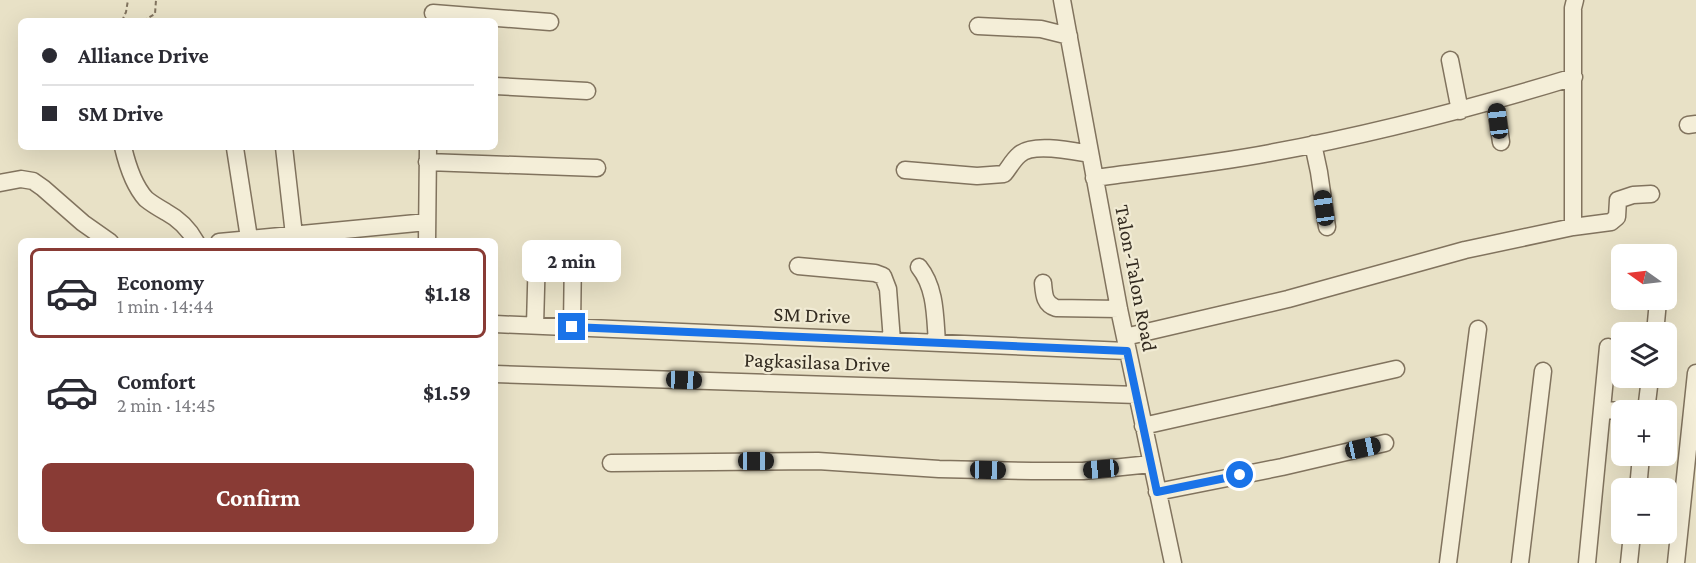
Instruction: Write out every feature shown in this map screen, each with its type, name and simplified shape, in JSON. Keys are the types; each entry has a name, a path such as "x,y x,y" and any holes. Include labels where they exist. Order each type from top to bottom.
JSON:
{"street":[{"name":"Talon-Talon Road","path":"1062,0 1119,309 1173,563"},
{"path":"1573,227 1573,8 1575,0"},
{"path":"433,11 550,22"},
{"path":"978,26 1041,29 1069,36"},
{"path":"1450,60 1460,111"},
{"path":"1094,178 1268,154 1366,134 1460,111 1574,77"},
{"path":"498,86 587,91"},
{"path":"1496,101 1501,142"},
{"path":"1313,144 1327,227"},
{"path":"905,170 977,176 1004,174 1019,154 1029,149 1056,149 1090,154"},
{"path":"124,150 142,193 148,200 183,224 194,238"},
{"path":"235,150 249,238 427,222"},
{"path":"284,150 294,235"},
{"path":"427,238 427,155 597,168"},
{"path":"0,183 21,179 33,181 44,188 82,223 104,238"},
{"name":"SM Drive","path":"498,324 937,343 1126,344 1464,250 1615,220 1618,200 1634,195 1651,194"},
{"path":"535,326 537,252 573,253 572,327"},
{"path":"798,266 875,273 884,276 888,289 892,341"},
{"path":"919,267 930,284 937,343"},
{"path":"1043,282 1045,300 1050,306 1119,309"},
{"path":"1448,563 1478,329"},
{"path":"1587,563 1608,347"},
{"path":"1143,426 1396,369"},
{"path":"1520,563 1543,371"},
{"path":"1676,563 1696,373"},
{"name":"Pagkasilasa Drive","path":"498,374 1137,395"},
{"path":"1602,410 1611,410"},
{"path":"1157,492 1282,467 1385,443"},
{"path":"611,463 818,461 928,468 1032,471 1083,471 1151,464"},
{"path":"1629,563 1631,544"}],"path":[{"path":"123,18 128,0"},
{"path":"148,18 154,14 156,0"}],"route":[{"path":"572,327 1127,351 1157,492 1240,475"}]}
